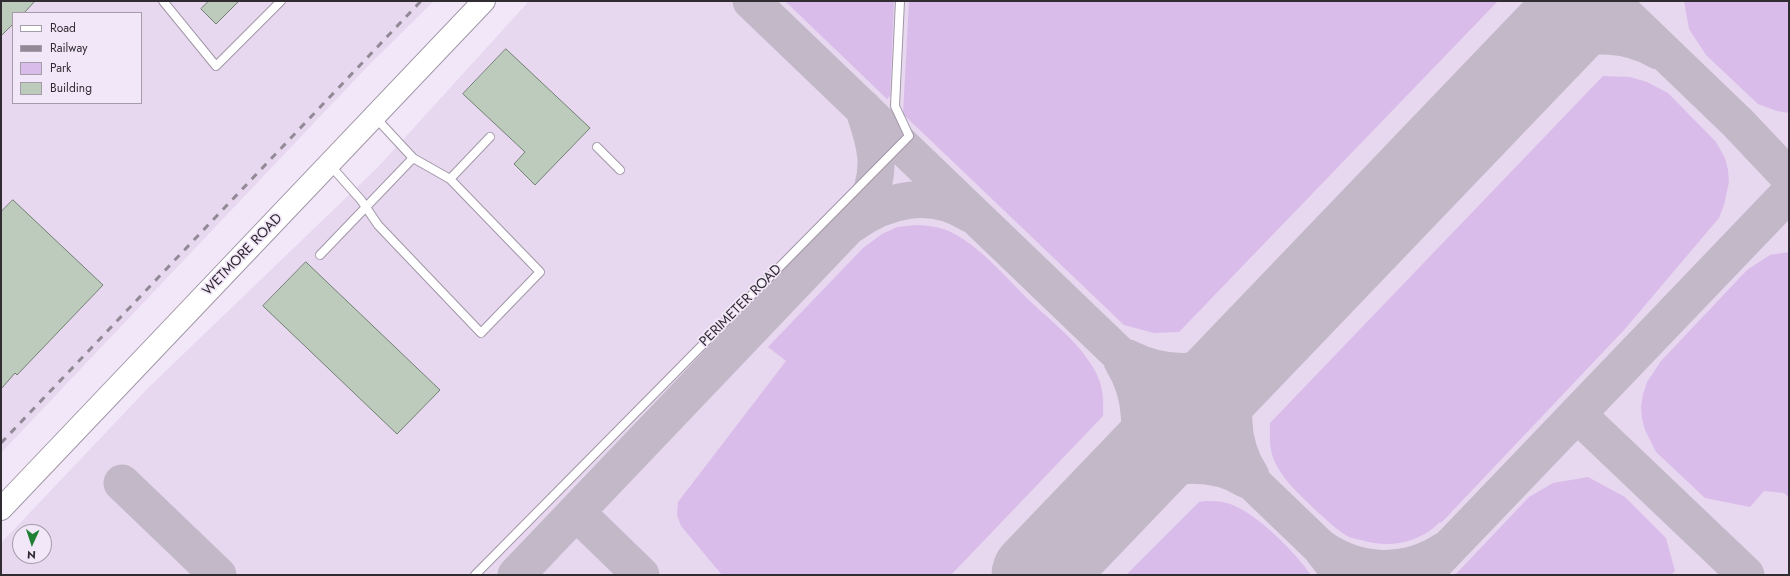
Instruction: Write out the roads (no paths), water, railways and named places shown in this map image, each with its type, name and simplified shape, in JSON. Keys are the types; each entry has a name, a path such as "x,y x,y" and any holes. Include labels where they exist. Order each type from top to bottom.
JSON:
{"main road":[{"name":"WETMORE ROAD","path":"1,509 484,1"}],"lane":[{"path":"163,1 216,66 281,1"},
{"name":"PERIMETER ROAD","path":"475,575 909,136 895,106 900,1"},
{"path":"329,164 366,208 378,225 481,333 540,272 450,179 413,158 374,117"},
{"path":"450,179 490,137"},
{"path":"597,147 620,170"},
{"path":"320,255 413,158"}],"railway":[{"path":"1,443 421,1"}]}
